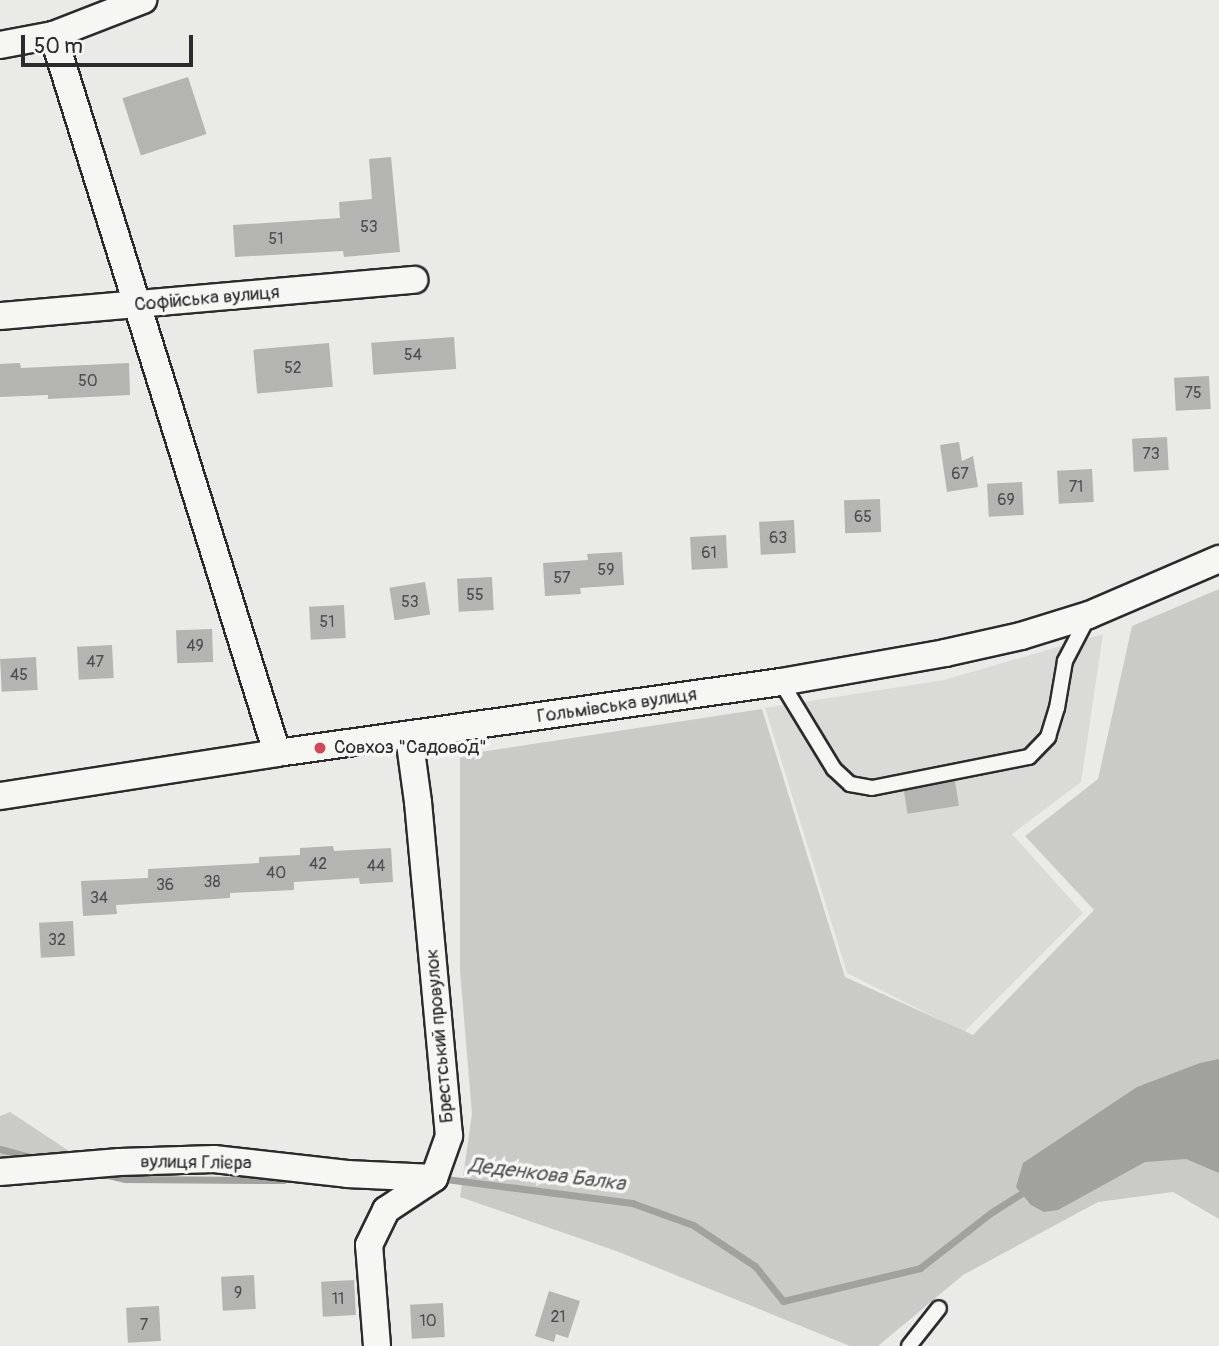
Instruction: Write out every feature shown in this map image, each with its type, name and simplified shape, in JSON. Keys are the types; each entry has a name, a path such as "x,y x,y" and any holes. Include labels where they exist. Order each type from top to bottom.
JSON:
{"street":[{"path":"0,45 53,35 143,0"},
{"path":"53,35 276,753"},
{"name":"Софійська вулиця","path":"0,316 414,280"},
{"name":"Гольмівська вулиця","path":"0,796 276,753 781,682 945,653 1021,636 1089,615 1219,559"},
{"name":"Брестський провулок","path":"409,736 418,802 449,1136 434,1178"},
{"name":"вулиця Глієра","path":"0,1172 120,1162 214,1160 347,1174 434,1178"},
{"path":"377,1346 369,1245 386,1210 434,1178"}],"lane":[{"path":"781,682 834,769 850,784 872,788 1029,757 1048,737 1057,708 1065,661 1089,615"},
{"path":"909,1346 939,1308"}],"shaded area":[{"path":"1219,589 1219,1219 1173,1192 1098,1202 963,1275 878,1346 850,1346 619,1252 460,1197 472,1114 460,971 460,755 762,709 845,977 973,1035 1094,910 1025,836 1098,779 1132,626"},
{"path":"1103,634 1081,782 1012,834 1083,913 964,1032 847,973 765,708 944,680"},
{"path":"1219,1059 1219,1173 1186,1159 1145,1162 1058,1210 1044,1212 1031,1205 1016,1187 1023,1163 1137,1087 1200,1063"},
{"path":"10,1112 69,1151 0,1169 0,1116"}],"building":[{"path":"188,77 207,134 141,155 122,98"},
{"path":"391,157 400,252 344,257 343,251 235,257 233,225 340,218 339,202 372,199 369,159"},
{"path":"454,337 456,369 373,375 371,343"},
{"path":"329,343 333,387 257,393 253,350"},
{"path":"20,363 21,368 129,363 130,395 48,399 48,395 0,397 0,364"},
{"path":"1209,376 1211,409 1176,411 1174,378"},
{"path":"1167,437 1169,470 1134,472 1132,439"},
{"path":"959,442 962,461 973,456 978,487 947,492 940,445"},
{"path":"1092,469 1094,502 1059,504 1057,471"},
{"path":"1022,482 1024,515 989,517 987,484"},
{"path":"880,499 881,532 845,533 844,500"},
{"path":"794,520 796,553 761,555 759,522"},
{"path":"726,535 728,568 692,570 690,537"},
{"path":"622,552 624,585 580,588 581,594 545,596 543,563 588,560 587,554"},
{"path":"492,577 494,610 459,612 457,579"},
{"path":"425,582 430,615 395,620 389,588"},
{"path":"344,605 346,638 311,640 309,607"},
{"path":"212,629 213,662 177,663 176,630"},
{"path":"112,645 114,678 79,680 77,647"},
{"path":"36,657 38,690 2,692 0,659"},
{"path":"955,781 959,806 908,814 904,789"},
{"path":"333,846 334,851 391,848 393,882 360,884 359,878 294,882 294,890 230,893 230,898 116,905 117,914 83,916 81,881 148,878 148,869 259,863 259,857 300,855 300,848"},
{"path":"73,921 75,956 41,958 39,923"},
{"path":"254,1275 256,1309 223,1311 221,1277"},
{"path":"354,1280 356,1315 323,1317 321,1282"},
{"path":"549,1291 580,1301 568,1338 556,1334 554,1342 535,1336"},
{"path":"443,1303 445,1337 412,1339 410,1305"},
{"path":"159,1306 161,1341 128,1343 126,1308"}],"waterway":[{"name":"Деденкова Балка","path":"0,1149 33,1158"},
{"name":"Деденкова Балка","path":"103,1174 125,1179 283,1180"},
{"name":"Деденкова Балка","path":"438,1178 632,1203 693,1225 755,1266 783,1301 920,1268 992,1212 1027,1190"}],"place":[{"name":"Совхоз \"Садовод\"","path":"320,748"}]}
